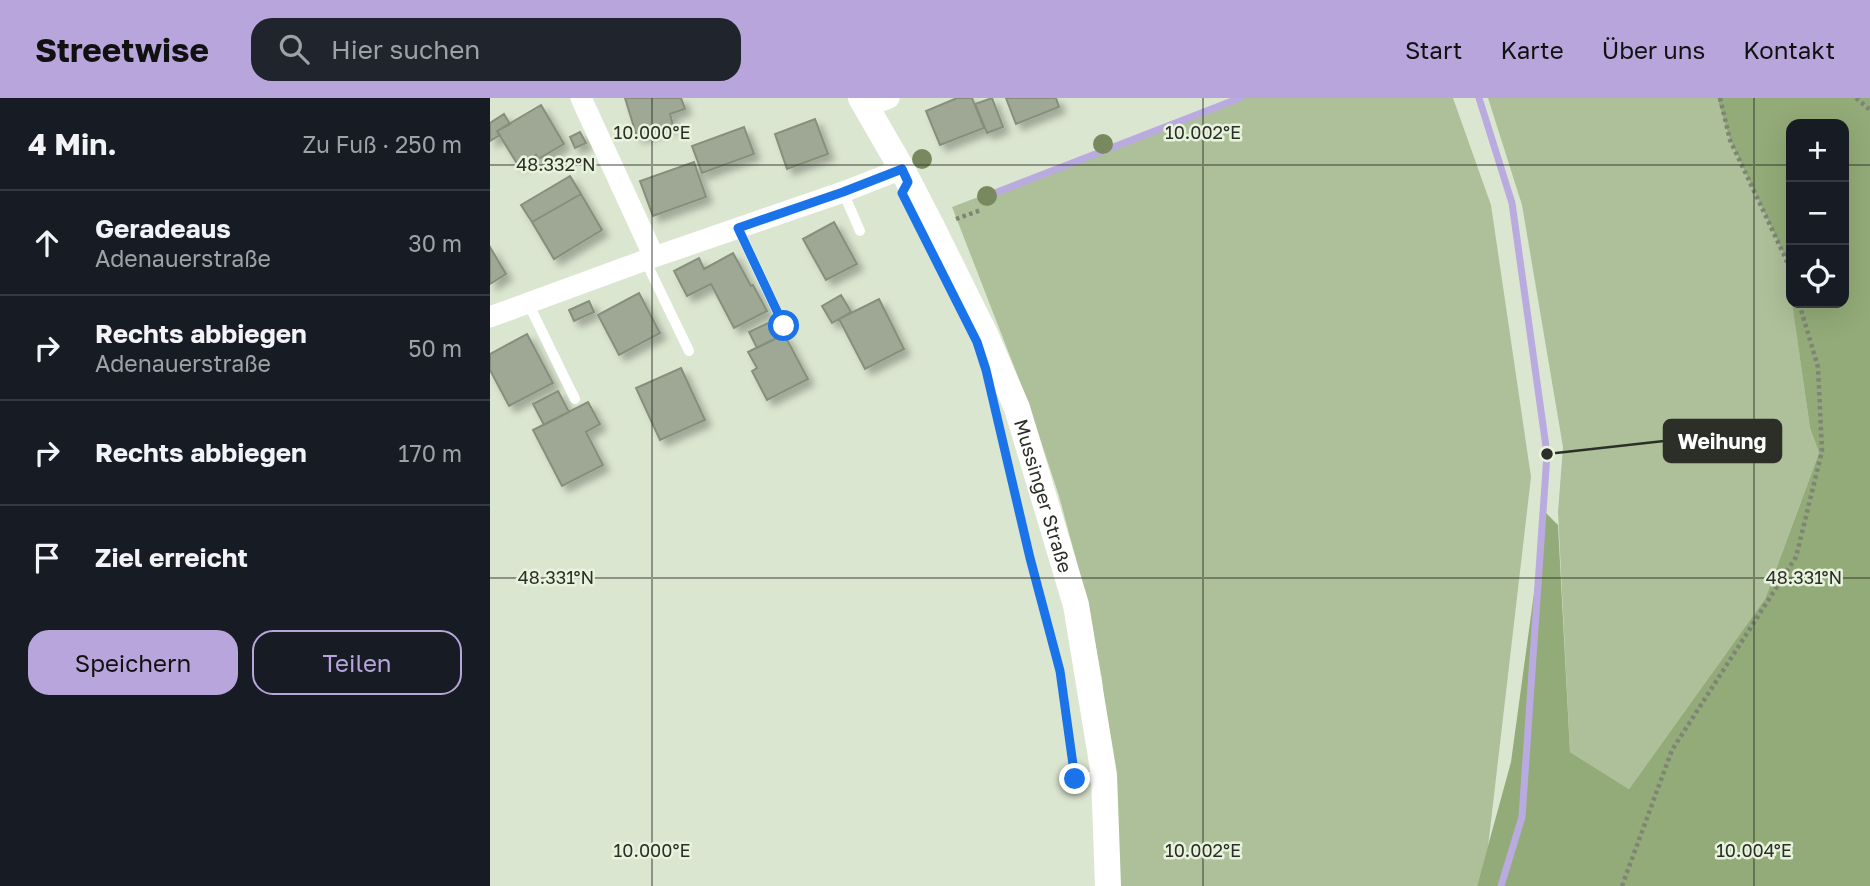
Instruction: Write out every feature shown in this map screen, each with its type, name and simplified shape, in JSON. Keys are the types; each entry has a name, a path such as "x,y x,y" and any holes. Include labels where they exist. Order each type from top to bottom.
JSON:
{"street":[{"path":"580,98 650,258"},
{"name":"Mussinger Straße","path":"872,101 902,169 985,334 1017,408 1076,605 1104,775 1108,886"},
{"path":"490,317 902,169"}],"lane":[{"path":"843,192 860,231"},
{"path":"738,228 784,326"},
{"path":"650,258 689,351"},
{"path":"528,303 575,399"},
{"path":"1075,779 1104,775"}],"path":[{"path":"1720,98 1730,140 1786,259"},
{"path":"1856,98 1870,110"},
{"path":"1622,886 1672,750 1796,557 1822,451 1818,367 1800,308"},
{"path":"1021,517 1060,671"},
{"path":"1068,725 1075,779"}],"green space":[{"path":"1237,98 1453,98 1491,205 1531,477 1488,847 1477,886 1119,886 1102,679 1087,600 1059,496 1029,405 952,207"},
{"path":"1488,98 1717,98 1730,140 1786,259 1786,308 1793,308 1810,428 1819,453 1765,599 1629,789 1570,752 1558,512 1563,447 1522,205"},
{"path":"1717,98 1870,98 1870,886 1477,886 1511,762 1545,512 1558,525 1570,752 1629,789 1765,599 1819,453 1810,428 1793,308 1849,308 1849,119 1786,119 1786,259 1730,140"}],"building":[{"path":"625,98 681,98 685,109 670,114 673,125 637,137"},
{"path":"957,98 972,98 984,128 940,145 926,111"},
{"path":"992,98 1003,127 987,133 975,104"},
{"path":"1006,98 1056,98 1059,107 1016,124"},
{"path":"541,105 564,144 538,159 536,155 518,165 497,131"},
{"path":"504,114 510,124 497,131 500,135 490,141 490,123"},
{"path":"815,119 828,154 787,169 775,134"},
{"path":"744,127 754,154 702,173 692,146"},
{"path":"580,132 586,143 575,148 570,137"},
{"path":"694,162 706,197 653,216 640,181"},
{"path":"570,176 581,194 532,222 521,205"},
{"path":"581,194 602,230 554,259 532,222"},
{"path":"834,222 857,264 826,280 803,239"},
{"path":"490,247 506,274 490,284"},
{"path":"733,253 767,311 734,328 711,284 687,296 674,271 699,258 704,269"},
{"path":"639,293 660,333 619,355 598,315"},
{"path":"841,295 851,312 832,323 822,306"},
{"path":"879,299 904,349 865,369 839,319"},
{"path":"589,301 594,312 574,321 569,310"},
{"path":"768,323 775,339 757,348 749,332"},
{"path":"527,334 553,383 509,406 490,370 490,354"},
{"path":"784,334 808,379 767,400 752,371 757,368 748,352"},
{"path":"681,368 705,420 660,440 636,388"},
{"path":"558,391 569,412 544,425 533,404"},
{"path":"588,402 600,424 586,432 603,465 562,486 533,430"}],"waterway":[{"path":"987,196 1240,98"},
{"path":"1479,98 1512,203 1547,454 1522,817 1501,886"}],"place":[{"name":"Weihung","path":"1547,454"}],"route":[{"path":"784,326 738,228 902,169 908,182 902,193 977,342 986,370 1030,558 1060,671 1075,779"}]}
